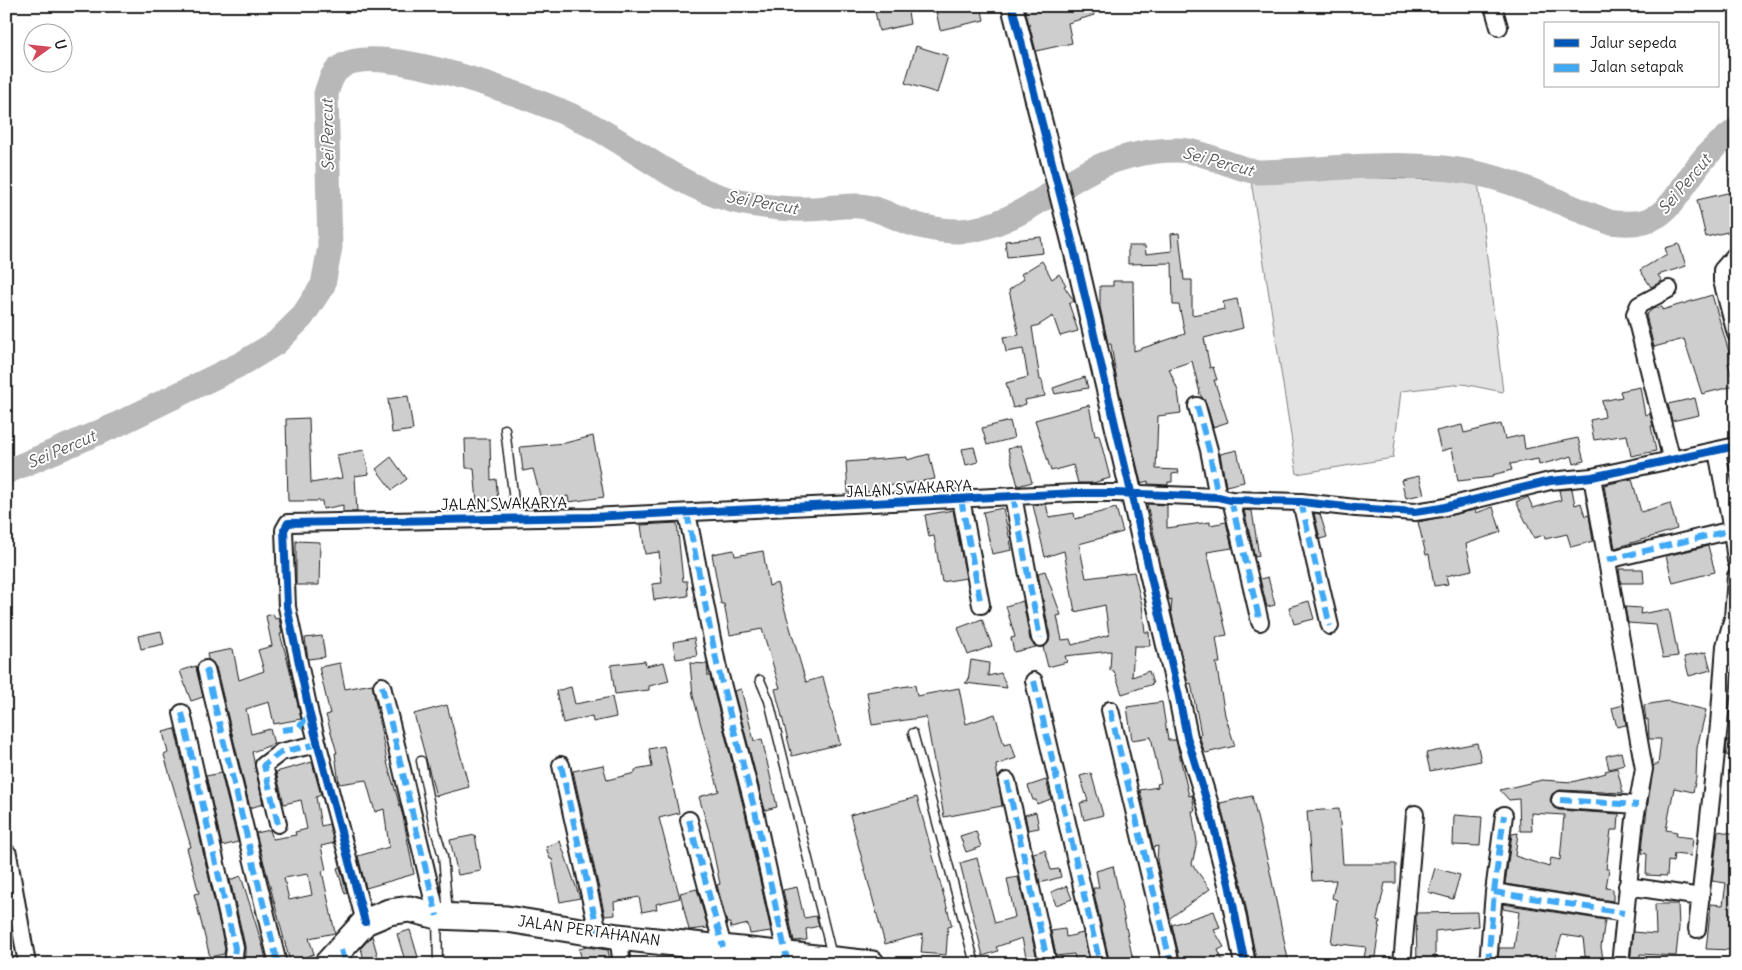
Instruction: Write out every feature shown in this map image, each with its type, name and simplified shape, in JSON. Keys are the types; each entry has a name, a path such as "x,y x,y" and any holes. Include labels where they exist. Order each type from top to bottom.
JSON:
{"main road":[{"name":"JALAN PERTAHANAN","path":"337,959 364,922 389,912 410,909 443,916 506,919 712,952 787,959 832,958 872,964"}],"street":[{"path":"1012,6 1072,241 1187,737 1208,805 1229,884 1245,964"},
{"path":"1493,6 1498,27"},
{"path":"1736,254 1722,270 1722,281 1736,334"},
{"path":"1668,289 1639,305 1635,314 1672,461"},
{"path":"1197,406 1260,622"},
{"name":"JALAN SWAKARYA","path":"364,922 318,744 287,608 284,530 288,523 591,517 1013,496 1130,493 1301,502 1415,512 1441,508 1550,481 1592,477 1736,446"},
{"path":"1717,451 1736,561"},
{"path":"1592,477 1608,560 1618,630 1631,685 1644,769 1627,886 1620,964"},
{"path":"1013,496 1040,638"},
{"path":"961,499 981,606"},
{"path":"1301,502 1330,626"},
{"path":"687,513 717,664 754,811 787,959"},
{"path":"1608,560 1732,530"},
{"path":"1697,929 1725,646 1733,618 1736,576"},
{"path":"206,669 278,964"},
{"path":"1034,681 1100,964"},
{"path":"382,686 443,916"},
{"path":"1110,710 1171,964"},
{"path":"182,713 235,948 233,964"},
{"path":"278,824 264,765 281,752 318,744"},
{"path":"560,765 608,934 622,964"},
{"path":"1007,781 1048,964"},
{"path":"1560,800 1638,805"},
{"path":"1402,964 1415,814"},
{"path":"1488,964 1494,892 1504,815"},
{"path":"689,820 712,952"},
{"path":"8,854 27,964"},
{"path":"1627,886 1701,897"},
{"path":"1494,892 1624,912"}],"lane":[{"path":"506,429 516,517"},
{"path":"760,680 771,711 832,958"},
{"path":"914,733 975,964"},
{"path":"421,761 434,826 444,856 443,916 438,964"}],"shaded area":[{"path":"1250,174 1478,181 1503,392 1463,384 1401,391 1393,458 1297,474"}],"building":[{"path":"874,6 907,6 910,24 879,31"},
{"path":"935,6 981,6 984,20 940,30"},
{"path":"1035,6 1092,6 1094,15 1068,23 1072,43 1036,51 1025,9"},
{"path":"916,46 948,56 937,93 905,83"},
{"path":"1736,191 1736,230 1706,237 1697,200"},
{"path":"1179,233 1184,280 1192,280 1192,315 1225,309 1223,302 1237,299 1243,328 1204,338 1210,368 1213,367 1217,380 1214,380 1228,422 1213,427 1206,403 1199,393 1192,361 1169,369 1178,391 1181,413 1158,416 1156,469 1178,470 1179,473 1172,474 1172,482 1168,482 1168,485 1148,484 1148,481 1141,483 1117,382 1111,344 1108,344 1100,307 1100,286 1113,286 1113,281 1133,281 1134,351 1185,334 1179,305 1173,305 1172,263 1128,264 1128,246 1145,246 1146,254 1172,251 1171,234"},
{"path":"1041,237 1043,253 1007,257 1005,241"},
{"path":"1679,244 1686,266 1658,275 1662,281 1651,287 1640,270 1667,254 1665,248"},
{"path":"1042,261 1052,279 1059,274 1066,285 1064,286 1074,301 1069,304 1078,331 1060,336 1053,316 1032,327 1040,380 1042,380 1045,396 1025,400 1026,404 1013,408 1006,383 1028,377 1023,349 1006,352 1003,337 1019,335 1009,290 1024,279 1021,274"},
{"path":"1712,295 1732,362 1728,363 1734,386 1702,394 1684,339 1654,347 1646,315 1654,308 1662,307 1662,310"},
{"path":"1085,377 1088,388 1055,394 1053,388"},
{"path":"1640,387 1645,415 1650,414 1653,426 1651,426 1656,451 1631,456 1627,435 1594,440 1590,420 1605,417 1602,401 1622,397 1620,391"},
{"path":"408,396 413,430 392,433 388,399"},
{"path":"1695,398 1699,415 1672,421 1668,404"},
{"path":"1089,405 1095,436 1099,435 1110,478 1093,483 1078,483 1073,465 1051,471 1035,420"},
{"path":"309,418 311,483 342,478 337,455 364,450 369,474 355,476 357,512 343,512 343,505 323,509 322,501 288,501 286,419"},
{"path":"1010,421 1014,438 987,445 982,428"},
{"path":"1501,424 1505,439 1523,435 1525,449 1578,438 1584,461 1574,464 1572,456 1539,465 1538,459 1510,464 1512,470 1492,475 1493,477 1458,481 1452,448 1441,451 1436,431 1462,425 1464,433"},
{"path":"593,436 604,497 569,502 568,496 542,503 533,469 523,471 520,447 565,443"},
{"path":"465,439 490,439 491,480 496,479 498,500 477,502 474,468 466,468"},
{"path":"1021,445 1032,482 1018,486 1008,449"},
{"path":"974,447 978,462 966,465 962,449"},
{"path":"1237,450 1244,482 1226,486 1220,454"},
{"path":"929,454 935,479 887,486 888,490 848,493 846,462 907,457 907,460"},
{"path":"391,457 407,479 392,490 376,469"},
{"path":"1419,476 1424,494 1406,498 1401,480"},
{"path":"1632,479 1641,512 1670,503 1677,529 1615,548 1604,485"},
{"path":"1572,489 1575,505 1581,503 1585,516 1589,515 1593,541 1571,547 1567,534 1545,539 1544,535 1534,538 1516,502 1528,497 1533,508 1561,500 1559,490"},
{"path":"1046,504 1049,517 1074,513 1075,519 1116,508 1123,532 1079,544 1086,578 1134,572 1142,605 1145,632 1149,632 1150,646 1134,646 1132,677 1149,671 1153,684 1122,694 1114,671 1110,670 1111,651 1065,656 1067,662 1048,667 1043,647 1049,642 1050,636 1038,573 1045,571 1061,615 1057,616 1062,640 1070,639 1072,645 1109,635 1105,605 1075,612 1064,551 1045,557 1033,505"},
{"path":"1147,504 1167,505 1167,528 1210,522 1210,525 1226,522 1232,548 1207,552 1227,635 1216,637 1220,663 1216,663 1225,715 1235,746 1206,753 1204,751 1199,735 1201,734 1191,683 1188,684 1171,611 1172,599 1169,600"},
{"path":"1493,507 1501,532 1466,544 1472,570 1446,576 1448,584 1434,586 1429,554 1426,555 1418,522 1475,510 1476,513"},
{"path":"1003,508 1012,550 992,554 983,512"},
{"path":"953,510 966,578 942,582 934,536 929,537 925,515"},
{"path":"1244,510 1252,511 1259,556 1255,557"},
{"path":"1314,513 1320,514 1327,537 1320,539"},
{"path":"677,523 683,581 687,581 688,596 654,600 652,584 662,583 659,552 645,554 641,525"},
{"path":"296,541 320,542 319,585 296,585"},
{"path":"1708,546 1715,572 1673,583 1666,556"},
{"path":"734,550 735,556 763,551 769,586 777,583 806,682 823,677 840,744 792,756 775,689 780,688 762,629 730,635 724,604 721,604 712,554"},
{"path":"1619,569 1643,569 1644,583 1621,583"},
{"path":"1268,577 1275,605 1267,607 1260,579"},
{"path":"1023,601 1030,640 1036,647 1014,652 1011,638 1015,637 1006,606"},
{"path":"1309,601 1314,619 1294,624 1289,607"},
{"path":"1625,607 1641,608 1640,614 1669,609 1678,656 1663,658 1656,625 1628,623"},
{"path":"273,614 275,619 279,618 282,634 280,634 301,719 274,724 269,702 246,709 251,734 270,729 274,744 252,752 263,804 250,808 216,667 208,659 207,654 233,649 239,680 264,671 258,650 272,646 266,616"},
{"path":"982,619 992,646 968,655 958,628"},
{"path":"161,631 164,644 141,649 138,636"},
{"path":"322,636 325,657 308,659 305,638"},
{"path":"694,638 697,656 676,659 673,642"},
{"path":"1706,652 1711,670 1689,676 1684,657"},
{"path":"971,660 989,663 988,676 1001,673 1007,688 965,683 968,681"},
{"path":"645,661 646,666 664,662 669,681 649,686 649,690 615,694 611,665"},
{"path":"340,663 345,689 372,684 388,766 403,816 414,874 366,888 358,856 389,847 384,809 375,812 366,780 339,784 335,753 337,753 326,715 330,714 319,667"},
{"path":"690,663 707,664 708,676 710,676 745,813 771,931 750,934 748,924 731,928 730,923 727,923 717,885 720,884 709,831 699,797 719,791 693,696"},
{"path":"196,666 203,697 191,701 180,671"},
{"path":"915,685 917,696 959,688 966,724 995,714 1004,745 1011,743 1016,758 996,765 1002,806 944,817 926,717 872,725 867,692"},
{"path":"571,687 575,704 612,697 616,717 593,722 592,716 563,723 556,691"},
{"path":"741,689 754,741 762,739 777,807 765,810 734,691"},
{"path":"1668,701 1706,710 1697,748 1696,778 1693,792 1674,788 1666,830 1677,832 1676,836 1693,838 1691,856 1674,854 1673,862 1668,861 1667,876 1646,875 1647,854 1642,853 1643,840 1653,765 1658,765 1661,739 1649,739 1648,719 1646,720 1644,705"},
{"path":"1162,702 1168,740 1176,740 1189,796 1192,795 1195,811 1192,811 1197,842 1192,864 1210,889 1170,918 1157,861 1158,846 1153,847 1140,790 1158,787 1157,784 1161,783 1151,737 1132,740 1127,707"},
{"path":"447,705 469,787 436,796 414,714"},
{"path":"1623,705 1626,725 1617,727 1612,708"},
{"path":"175,729 225,948 224,954 210,957 194,894 199,893 187,848 191,847 164,755 168,753 163,732"},
{"path":"1727,740 1736,741 1736,757 1726,755"},
{"path":"1477,743 1481,761 1430,771 1426,753"},
{"path":"664,746 679,813 659,818 680,898 656,904 657,909 642,912 639,897 614,902 615,915 605,916 573,771 603,765 607,780 635,773 635,770 652,767 649,749"},
{"path":"1621,752 1624,765 1609,769 1606,756"},
{"path":"312,762 321,795 316,797 321,826 329,824 334,843 321,846 326,870 322,871 335,933 309,938 314,954 290,962 256,833 270,830 273,839 296,835 295,832 307,829 301,800 284,804 276,772","holes":["308,874 312,895 289,900 284,878"]},
{"path":"1617,768 1623,793 1560,790 1552,794 1550,800 1554,808 1559,810 1619,814 1618,830 1611,830 1606,869 1609,869 1606,888 1613,889 1613,901 1505,884 1512,834 1518,833 1515,856 1549,867 1551,858 1560,860 1564,815 1531,813 1532,831 1520,831 1519,799 1509,800 1500,790 1542,780 1572,782 1606,773 1605,771"},
{"path":"221,773 238,842 222,846 206,776"},
{"path":"1091,773 1103,815 1084,820 1080,803 1088,801 1080,776"},
{"path":"1046,780 1051,799 1037,804 1036,800 1033,800 1028,786"},
{"path":"1252,796 1289,964 1257,964 1241,882 1220,803"},
{"path":"917,797 952,926 948,927 946,955 921,953 923,934 885,944 850,815"},
{"path":"1339,809 1343,864 1396,864 1396,883 1385,883 1377,920 1380,921 1374,964 1363,964 1366,947 1331,943 1337,900 1332,898 1336,880 1312,881 1307,811"},
{"path":"1036,812 1039,828 1028,830 1025,815"},
{"path":"1454,815 1482,817 1480,846 1453,845"},
{"path":"976,831 981,847 966,852 960,836"},
{"path":"1718,831 1736,834 1736,911 1732,950 1706,949 1711,904 1723,905 1726,883 1712,881"},
{"path":"475,835 481,871 458,875 450,840"},
{"path":"560,841 580,898 560,902 552,859 550,859 546,847"},
{"path":"1045,850 1051,870 1059,869 1061,877 1040,883 1033,853"},
{"path":"977,858 995,923 1015,917 1007,879 1018,877 1037,959 1027,961 1022,938 996,947 998,951 983,956 960,863"},
{"path":"1113,866 1133,960 1117,964 1110,964 1093,888 1099,888 1096,871"},
{"path":"340,867 347,893 345,894 337,868"},
{"path":"1435,868 1460,875 1453,899 1428,892"},
{"path":"241,876 267,964 245,964 245,946 230,880"},
{"path":"1067,886 1072,899 1056,905 1051,892"},
{"path":"797,887 804,918 816,916 819,926 806,929 807,940 794,941 783,890"},
{"path":"697,889 708,928 689,930 680,893"},
{"path":"1503,904 1605,920 1601,947 1604,964 1586,964 1583,938 1562,935 1553,964 1498,964 1499,948 1514,948 1519,912 1503,909"},
{"path":"1655,904 1678,904 1679,927 1676,956 1640,954 1639,964 1630,964 1633,932 1656,934"},
{"path":"1214,911 1220,928 1214,930 1224,947 1218,950 1224,964 1181,964 1172,925"},
{"path":"1477,912 1478,926 1435,931 1435,964 1417,964 1416,913"},
{"path":"1065,929 1066,937 1083,933 1089,961 1076,964 1074,954 1056,956 1051,931"},
{"path":"410,930 420,964 406,964 397,934"},
{"path":"372,936 380,964 365,964 361,948"},
{"path":"587,947 608,950 611,964 583,964 579,949"}],"waterway":[{"name":"Sei Percut","path":"6,472 114,426 243,363 276,343 302,317 323,285 330,247 326,94 332,77 340,68 344,65 364,60 392,61 425,67 462,76 532,100 581,120 689,184 728,199 790,209 865,207 915,225 951,231 976,229 991,225 1019,213 1084,174 1105,164 1164,150 1197,153 1258,172 1376,166 1434,167 1463,171 1521,186 1609,222 1630,223 1646,221 1668,207 1706,156 1736,130"}],"marked path":[{"path":"1197,406 1209,450 1218,497"},
{"path":"1013,496 1040,638"},
{"path":"961,499 981,605"},
{"path":"1231,500 1260,622"},
{"path":"1301,502 1330,626"},
{"path":"687,513 717,664 755,811 788,964"},
{"path":"1607,560 1732,530"},
{"path":"206,669 278,964"},
{"path":"1034,681 1100,964"},
{"path":"382,686 437,916"},
{"path":"1110,710 1171,964"},
{"path":"182,713 235,948 233,964"},
{"path":"282,730 298,728 310,715"},
{"path":"278,824 264,765 281,752 318,744"},
{"path":"561,765 598,932"},
{"path":"1007,781 1048,964"},
{"path":"1560,800 1638,805"},
{"path":"1488,964 1494,892 1504,815"},
{"path":"689,820 723,947"},
{"path":"6,846 8,854"},
{"path":"1494,892 1624,913"},
{"path":"341,950 345,964"}],"cycle path":[{"path":"1012,6 1072,241 1187,737 1208,805 1229,884 1245,964"},
{"path":"365,922 310,715 287,607 284,530 288,523 591,517 1076,493 1218,497 1231,500 1301,502 1415,512 1441,508 1550,481 1592,477 1736,446"}]}
